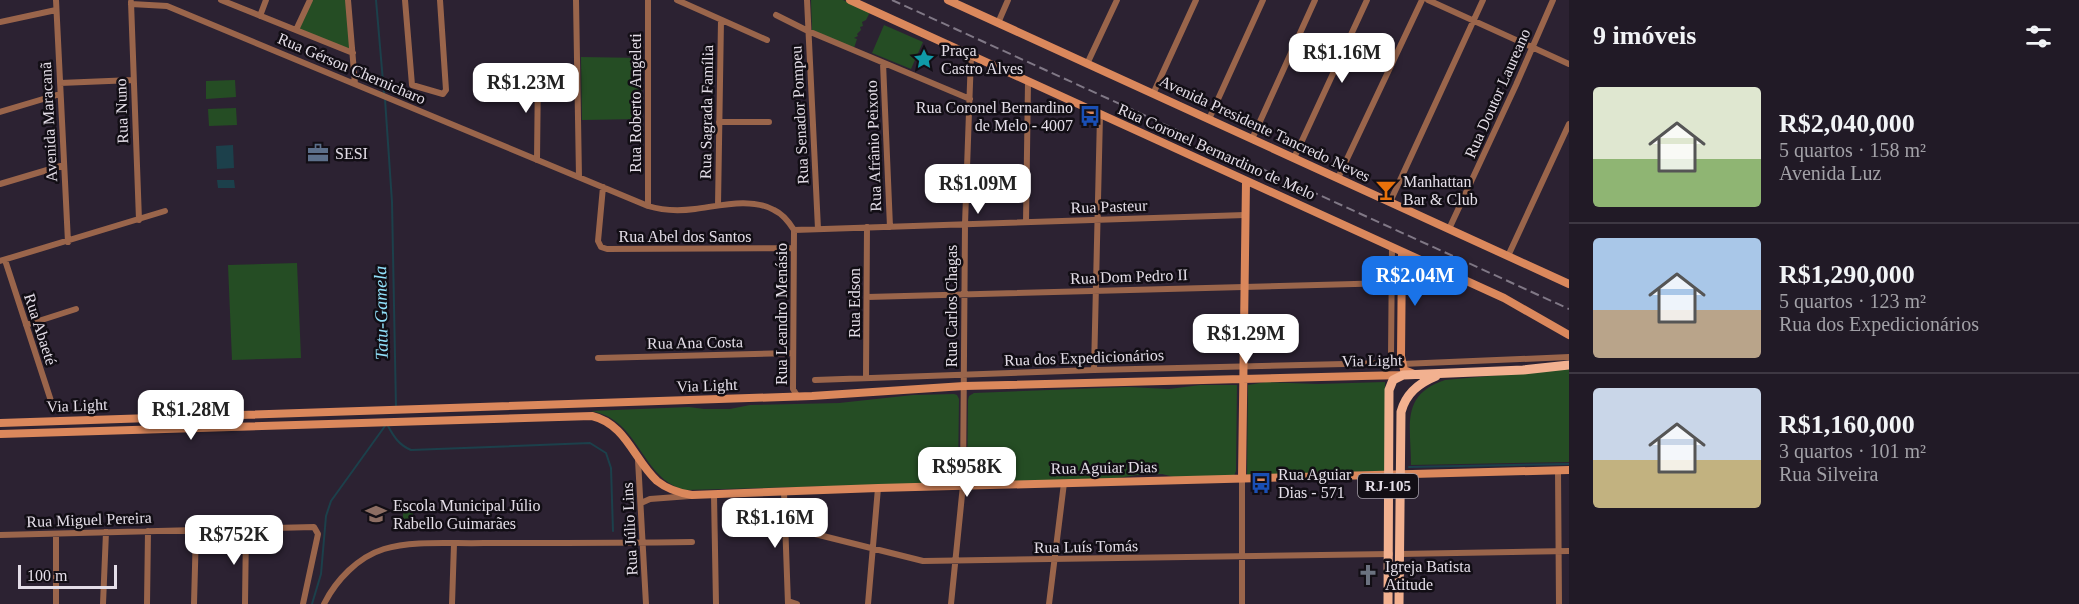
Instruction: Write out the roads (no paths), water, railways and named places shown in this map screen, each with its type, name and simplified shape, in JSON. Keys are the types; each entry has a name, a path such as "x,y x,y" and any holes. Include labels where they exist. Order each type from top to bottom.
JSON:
{"main road":[{"name":"RJ-105","path":"1414,374 1523,370 1569,365"},
{"name":"RJ-105","path":"1388,604 1395,554 1400,417 1403,403 1421,383 1444,373"},
{"name":"Via Light","path":"1403,375 1414,374"},
{"name":"RJ-105","path":"1399,604 1388,475 1389,388 1395,379 1403,375"}],"street":[{"name":"Avenida Maracanã","path":"56,0 68,242"},
{"path":"222,0 352,53"},
{"path":"260,16 266,0"},
{"path":"296,30 310,0"},
{"path":"348,0 355,84"},
{"path":"405,0 412,85 443,94 446,90 440,0"},
{"path":"576,0 579,177"},
{"name":"Rua Roberto Angeleti","path":"648,0 648,206"},
{"path":"677,0 766,40"},
{"name":"Rua Senador Pompeu","path":"807,0 818,229"},
{"name":"Rua Coronel Bernardino de Melo","path":"850,0 1504,298 1569,335"},
{"name":"Avenida Presidente Tancredo Neves","path":"948,0 1569,282"},
{"path":"998,23 1008,0"},
{"path":"1087,64 1117,0"},
{"path":"1154,94 1196,0"},
{"path":"1209,119 1263,0"},
{"path":"1252,139 1315,0"},
{"path":"1294,158 1367,0"},
{"path":"1338,178 1422,0"},
{"path":"1428,0 1569,64"},
{"path":"1390,202 1483,0"},
{"name":"Rua Doutor Laureano","path":"1449,229 1553,0"},
{"name":"Rua Gérson Chernicharo","path":"131,2 167,6 648,206 668,210 718,205 755,205 773,209 787,220 794,230"},
{"name":"Rua Nuno","path":"131,2 139,220"},
{"path":"0,22 56,10"},
{"path":"776,15 808,31 970,99"},
{"name":"Rua Sagrada Família","path":"718,205 721,20"},
{"name":"Rua Carlos Chagas","path":"951,604 963,485 965,224 971,56"},
{"name":"Rua Afrânio Peixoto","path":"883,63 890,227"},
{"path":"537,160 538,69"},
{"path":"60,83 133,80"},
{"path":"1026,222 1028,82"},
{"path":"0,112 60,94"},
{"path":"1094,370 1100,115"},
{"path":"719,122 769,122"},
{"path":"1508,256 1569,124"},
{"path":"0,184 64,165"},
{"path":"1242,604 1246,181"},
{"name":"Rua Abel dos Santos","path":"603,187 598,241 601,247 607,249 793,248"},
{"path":"2,261 165,211"},
{"name":"Rua Pasteur","path":"794,230 1245,215"},
{"name":"Rua Edson","path":"866,378 867,227"},
{"name":"Rua Leandro Menásio","path":"794,230 793,389 798,397"},
{"path":"1392,248 1392,283"},
{"path":"1402,252 1402,364 1404,370 1414,374"},
{"name":"Rua Abaeté","path":"2,261 53,407"},
{"name":"Rua Dom Pedro II","path":"867,297 1392,283"},
{"name":"Rua dos Expedicionários","path":"815,380 1389,362 1392,283"},
{"path":"26,325 76,309"},
{"name":"Rua Ana Costa","path":"598,358 793,353"},
{"path":"1402,364 1569,357"},
{"name":"Via Light","path":"0,423 798,397 964,386 1403,375"},
{"name":"Via Light","path":"0,434 592,416 614,426 658,482 672,490 692,495"},
{"name":"Rua Júlio Lins","path":"636,454 646,604"},
{"path":"1558,470 1559,604"},
{"name":"Rua Aguiar Dias","path":"641,503 650,499 692,495 963,485 1569,470"},
{"path":"1050,604 1064,483"},
{"path":"868,604 879,488"},
{"path":"784,492 788,602 797,604"},
{"path":"714,495 716,604"},
{"name":"Rua Miguel Pereira","path":"0,535 314,527 318,534 303,604"},
{"name":"Rua Luís Tomás","path":"787,527 923,561 955,562 1569,551"},
{"path":"245,604 246,529"},
{"path":"195,604 196,530"},
{"path":"147,604 148,531"},
{"path":"103,604 106,532"},
{"path":"56,534 56,604"},
{"path":"324,604 348,571 381,550 415,544 692,542"},
{"path":"452,604 454,544"}],"water":[{"path":"233,145 234,168 217,169 216,146"},
{"path":"217,180 234,180 235,188 218,188"}],"waterway":[{"name":"Tatu-Gamela","path":"376,0 384,93"},
{"name":"Tatu-Gamela","path":"385,99 392,202 396,408"},
{"name":"Tatu-Gamela","path":"312,604 321,574 326,516 331,501 385,426"},
{"path":"388,426 397,440 411,450 590,443 606,453 611,468 613,531"},
{"path":"1409,467 1569,464"}],"railway":[{"path":"892,0 1569,309"}],"place":[{"name":"Praça Castro Alves","path":"924,59"},
{"name":"Rua Coronel Bernardino de Melo - 4007","path":"1090,116"},
{"name":"SESI","path":"318,153"},
{"name":"Manhattan Bar & Club","path":"1386,190"},
{"name":"Rua Aguiar Dias - 571","path":"1261,483"},
{"name":"Escola Municipal Júlio Rabello Guimarães","path":"376,514"},
{"name":"Igreja Batista Atitude","path":"1368,575"}]}
